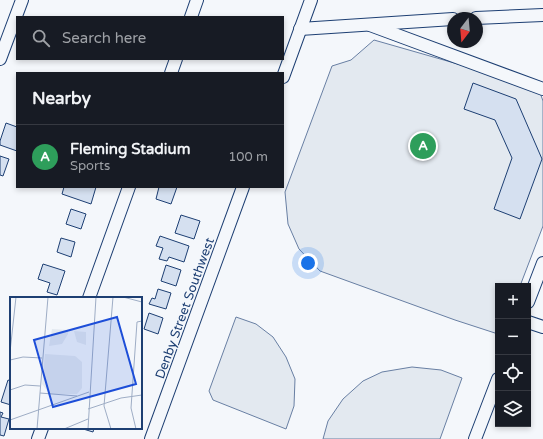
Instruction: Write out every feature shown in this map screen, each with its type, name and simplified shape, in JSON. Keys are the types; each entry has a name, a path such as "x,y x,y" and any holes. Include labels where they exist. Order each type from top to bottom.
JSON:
{"street":[{"path":"16,16 22,0"},
{"path":"191,16 197,0"},
{"path":"284,74 311,0"},
{"path":"483,18 543,14"},
{"path":"0,59 16,16"},
{"path":"300,29 447,20"},
{"path":"370,25 543,89"},
{"path":"171,72 176,60"},
{"path":"89,297 130,188"},
{"name":"Denby Street Southwest","path":"151,439 243,188"},
{"path":"531,294 543,263"},
{"path":"531,323 543,327"},
{"path":"474,439 495,386"},
{"path":"38,439 42,429"}],"shaded area":[{"path":"374,40 538,87 543,101 543,226 521,283 495,283 495,333 320,271 299,249 288,224 285,192 332,66 351,60"},
{"path":"236,317 256,324 273,337 286,357 295,379 294,406 286,429 213,400 209,391"},
{"path":"412,367 441,370 462,378 440,439 323,439 328,421 343,399 363,381 382,372"}],"building":[{"path":"473,83 516,99 542,159 520,219 494,209 512,158 495,120 464,109"},
{"path":"6,123 16,127 16,151 0,145"},
{"path":"0,156 9,159 3,176 0,175"},
{"path":"64,188 96,188 91,204 62,194"},
{"path":"159,188 177,188 171,204 156,199"},
{"path":"71,209 86,214 81,229 66,224"},
{"path":"181,215 200,221 194,239 175,233"},
{"path":"160,236 189,246 184,262 169,257 167,261 159,259 163,248 156,246"},
{"path":"61,238 75,242 71,257 57,252"},
{"path":"43,264 65,271 57,295 47,292 50,283 38,279"},
{"path":"166,265 181,270 176,286 161,281"},
{"path":"158,289 171,293 166,309 149,304 152,298 155,299"},
{"path":"149,313 163,318 158,334 144,329"},
{"path":"8,380 10,381 10,405 1,402"},
{"path":"0,412 3,413 1,417 9,419 4,436 0,435"},
{"path":"83,429 94,429 93,432"}],"place":[{"name":"Fleming Stadium","path":"423,146"}]}
